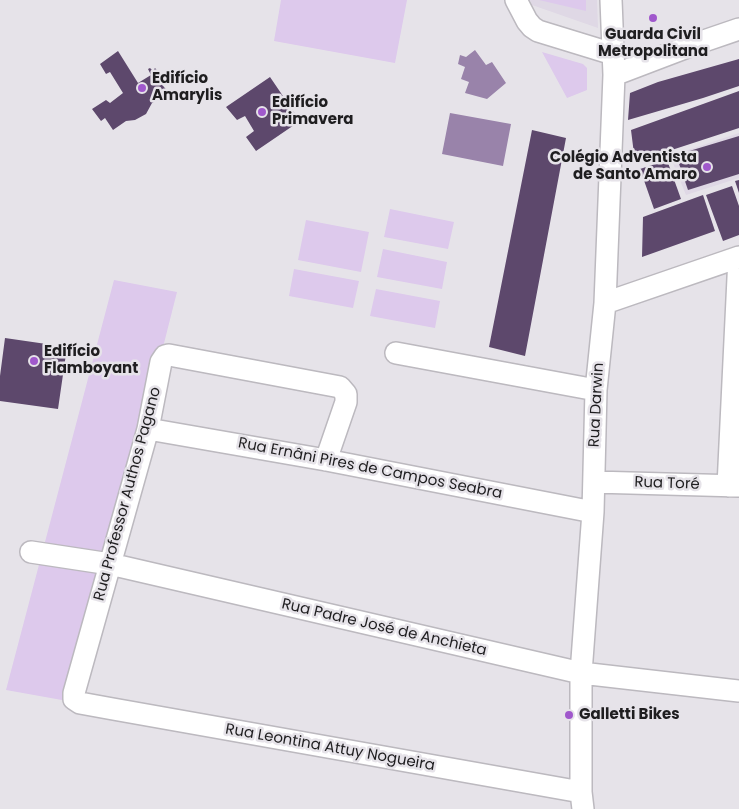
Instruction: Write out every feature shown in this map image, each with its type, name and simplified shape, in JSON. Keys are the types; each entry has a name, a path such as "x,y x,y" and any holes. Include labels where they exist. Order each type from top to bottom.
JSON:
{"street":[{"path":"516,0 527,21 538,32 614,64 698,43 739,29"},
{"name":"Rua Darwin","path":"582,801 581,674 593,512 596,390 605,303 614,64 611,0"},
{"path":"605,303 739,257 734,486"},
{"path":"396,353 596,390"},
{"name":"Rua Professor Authos Pagano","path":"80,702 74,699 74,693 148,429 161,362 165,356 169,355 340,387 346,394 346,402 326,460"},
{"name":"Rua Ernâni Pires de Campos Seabra","path":"148,429 326,460 593,512"},
{"name":"Rua Toré","path":"594,482 734,486"},
{"name":"Rua Padre José de Anchieta","path":"31,552 110,564 581,674 739,690"},
{"name":"Rua Leontina Attuy Nogueira","path":"80,702 582,801"}],"shaded area":[{"path":"281,0 407,0 395,63 274,41"},
{"path":"530,0 597,0 598,28 532,5"},
{"path":"539,0 586,0 586,11"},
{"path":"475,50 486,65 492,62 506,83 487,99 465,93 469,82 461,79 465,67 458,64 460,55 466,57"},
{"path":"542,52 583,64 587,68 587,90 567,98"},
{"path":"450,113 511,124 503,166 442,154"},
{"name":"Colégio Adventista de Santo Amaro","path":"739,133 739,178 686,195 670,156"},
{"path":"390,209 454,222 448,249 384,237"},
{"path":"306,220 369,232 361,272 298,260"},
{"path":"383,249 447,262 442,289 377,277"},
{"path":"294,269 359,281 353,308 289,296"},
{"path":"114,280 177,292 73,702 6,690"},
{"path":"376,289 440,301 435,328 370,316"}],"building":[{"name":"Edifício Amarylis","path":"118,51 138,83 151,75 148,69 150,68 153,71 155,68 160,74 162,73 164,78 159,81 169,93 152,103 146,114 135,120 126,121 113,130 105,118 101,121 92,109 106,100 110,103 123,93 110,72 106,74 100,64"},
{"path":"739,59 739,86 628,120 630,93 658,82"},
{"name":"Edifício Primavera","path":"270,77 300,121 256,151 246,137 254,131 245,116 237,120 226,107"},
{"path":"739,91 739,128 635,162 631,130"},
{"path":"532,130 566,138 525,356 489,347"},
{"name":"Colégio Adventista de Santo Amaro","path":"739,136 739,174 688,190 676,155"},
{"path":"667,160 681,199 654,209 640,169"},
{"path":"739,180 739,193 735,181"},
{"path":"732,186 739,206 739,235 723,241 706,195"},
{"path":"703,195 715,231 642,257 643,217"},
{"name":"Edifício Flamboyant","path":"5,338 67,347 58,409 0,401 0,376"}],"place":[{"name":"Guarda Civil Metropolitana","path":"653,18"},
{"name":"Edifício Amarylis","path":"142,88"},
{"name":"Edifício Primavera","path":"262,112"},
{"name":"Colégio Adventista de Santo Amaro","path":"707,167"},
{"name":"Edifício Flamboyant","path":"34,361"},
{"name":"Galletti Bikes","path":"569,715"}]}
